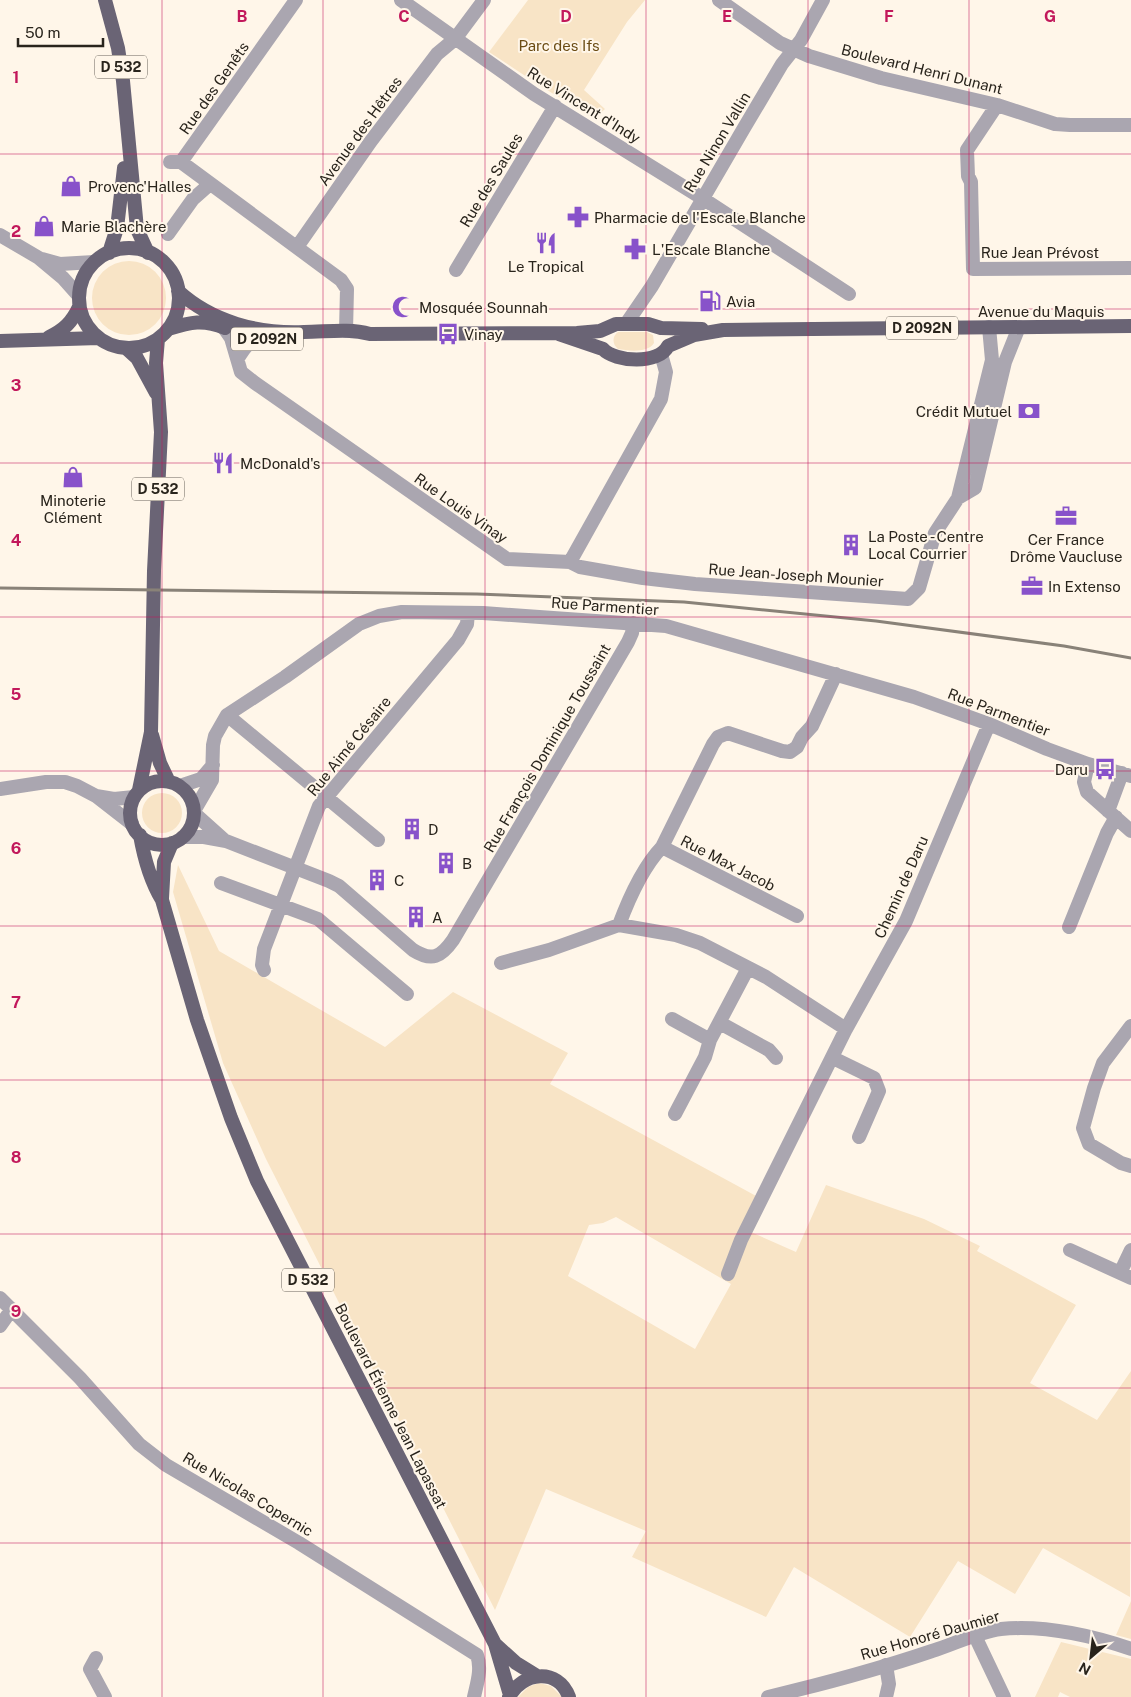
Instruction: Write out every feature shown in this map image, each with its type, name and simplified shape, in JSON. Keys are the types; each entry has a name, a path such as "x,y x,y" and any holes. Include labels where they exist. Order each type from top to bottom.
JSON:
{"main road":[{"name":"D 532","path":"105,0 118,48 123,81 137,229 148,253"},
{"name":"D 532","path":"109,253 117,228 127,135"},
{"path":"45,339 62,331 69,324 79,301 81,284 86,272 94,262 109,253 122,249 135,249 162,260 175,280 178,291 177,311 163,334 143,346 126,348 112,345 99,338 90,329 83,319 79,301"},
{"name":"Avenue du Maquis","path":"178,291 196,305 219,318 258,330 300,333 358,331 370,334 559,334 604,330 616,324 723,330 1128,325"},
{"name":"Avenue du Maquis","path":"163,334 193,322 205,322 258,338 292,340 358,339 370,334"},
{"path":"654,326 668,338 665,350"},
{"path":"603,349 600,343 604,330"},
{"name":"Avenue du Maquis","path":"559,334 603,349 617,358 650,358 694,335 723,330"},
{"name":"D 532","path":"137,794 151,732 154,571 161,432 156,363 163,334"},
{"path":"0,341 99,338"},
{"name":"D 532","path":"126,348 137,358 160,401"},
{"name":"D 532","path":"151,732 160,763 174,784"},
{"path":"153,782 174,784 187,793 192,801 194,812 191,826 177,840 155,844 136,829 130,815 131,806 137,794 153,782"},
{"name":"Boulevard Étienne Jean Lapassat","path":"136,829 155,889 162,900 197,1020 230,1118 257,1181 495,1644 509,1696"},
{"name":"Boulevard Étienne Jean Lapassat","path":"162,900 164,862 177,840"},
{"name":"Boulevard Étienne Jean Lapassat","path":"495,1644 516,1663 537,1676 555,1680 570,1696"},
{"path":"509,1696 516,1685 526,1679 537,1676"}],"street":[{"name":"Rue des Genêts","path":"210,184 175,162 296,0"},
{"name":"Rue Vincent d'Indy","path":"401,0 455,39 555,106 702,198 849,294"},
{"name":"Avenue des Hêtres","path":"297,248 371,141 437,54 455,39 484,0"},
{"name":"Boulevard Henri Dunant","path":"719,0 780,44 793,50 881,78 997,105 1055,124 1131,125"},
{"name":"Rue Ninon Vallin","path":"626,324 652,286 782,64 801,40 823,0"},
{"name":"Rue Jean Prévost","path":"997,105 967,150 973,269 1131,268"},
{"name":"Rue des Saules","path":"456,270 555,106"},
{"path":"168,234 193,198 210,184 341,280 346,289 346,331"},
{"path":"0,235 39,258 63,278 79,301"},
{"path":"39,258 60,264 94,262"},
{"path":"641,301 641,310 654,326"},
{"name":"Rue Jean-Joseph Mounier","path":"989,327 998,361"},
{"name":"Rue Jean-Joseph Mounier","path":"570,562 580,567 643,578 695,584 908,598 919,588 935,533 958,498 998,361 1019,327"},
{"name":"Rue Louis Vinay","path":"224,328 231,338 241,372 341,445 507,559 570,562"},
{"path":"238,358 248,344 258,338"},
{"path":"570,562 661,400 666,372 665,350"},
{"name":"Rue Parmentier","path":"194,812 212,780 212,746 214,736 227,715 285,677 359,624 379,616 402,612 468,613 666,626 914,697 990,724 1047,749 1126,775"},
{"name":"Rue Aimé Césaire","path":"264,970 262,965 264,949 319,806 458,640 467,624 468,613"},
{"name":"Rue François Dominique Toussaint","path":"226,842 339,886 421,955 428,957 442,954 453,940 628,642 632,633 633,623"},
{"name":"Rue Max Jacob","path":"797,916 662,847 718,737 728,734 790,752 797,747 802,737 812,726 836,674"},
{"path":"227,715 378,840"},
{"name":"Chemin de Daru","path":"728,1274 741,1240 846,1029 906,921 990,724"},
{"path":"1088,764 1084,782 1087,792 1131,831"},
{"path":"174,784 201,779 213,765"},
{"path":"1069,927 1107,833 1126,775"},
{"path":"0,789 46,782 65,782 96,796 136,829"},
{"path":"96,796 114,799 137,794"},
{"path":"194,812 226,842"},
{"path":"177,840 204,837 226,842"},
{"path":"619,925 624,909 651,859 662,847"},
{"path":"221,883 318,919 408,994"},
{"path":"501,963 549,950 619,925 676,935 700,943 766,977 846,1029"},
{"path":"675,1114 705,1057 710,1040 748,968"},
{"path":"672,1018 710,1040"},
{"path":"720,1023 769,1050 776,1058"},
{"path":"1131,1026 1103,1063 1083,1128 1089,1144 1121,1164 1131,1166"},
{"path":"833,1058 874,1078 879,1091 859,1137"},
{"path":"1070,1250 1126,1275 1131,1250"},
{"name":"Rue Nicolas Copernic","path":"0,1298 80,1378 139,1444 166,1465 299,1543 477,1655 480,1663 474,1697"},
{"path":"0,1326 12,1309"},
{"name":"Rue Honoré Daumier","path":"768,1697 931,1652 975,1636 999,1630 1024,1628 1074,1635 1102,1640 1131,1650"},
{"path":"975,1636 1004,1697"},
{"path":"96,1658 90,1669 105,1697"},
{"path":"886,1665 889,1684 886,1697"}],"green space":[{"name":"Parc des Ifs","path":"528,0 645,0 627,22 584,90 605,109 594,119 489,52"},
{"path":"129,261 143,264 155,272 163,284 166,298 163,312 155,324 143,332 129,335 115,332 103,324 95,312 92,298 95,284 103,272 115,264"},
{"path":"618,332 647,332 653,335 654,343 643,350 618,349 614,340"},
{"path":"162,793 176,799 182,813 176,827 162,833 148,827 142,813 148,799"},
{"path":"178,865 219,951 385,1047 453,992 568,1053 550,1084 758,1197 744,1229 796,1252 826,1185 924,1219 980,1246 977,1251 1076,1305 1030,1383 1097,1420 1131,1371 1130,1597 1043,1548 1015,1594 958,1561 910,1637 794,1567 766,1617 632,1557 646,1531 546,1489 495,1610 266,1159 223,1063 173,892","holes":["616,1217 731,1284 695,1349 568,1276 589,1225 603,1223"]},
{"path":"1131,1601 1131,1639 1116,1635"},
{"path":"1061,1642 1131,1659 1131,1697 1070,1697 1060,1692 1058,1697 1035,1697"},
{"path":"539,1683 551,1686 562,1697 518,1697 528,1687"}],"railway":[{"path":"0,588 477,594 684,602 876,621 1064,646 1131,658"}],"place":[{"name":"Provenc'Halles","path":"71,186"},
{"name":"Pharmacie de l'Escale Blanche","path":"578,217"},
{"name":"Marie Blachère","path":"44,226"},
{"name":"Le Tropical","path":"546,243"},
{"name":"L'Escale Blanche","path":"635,249"},
{"name":"Avia","path":"710,301"},
{"name":"Mosquée Sounnah","path":"403,307"},
{"name":"Vinay","path":"448,334"},
{"name":"Crédit Mutuel","path":"1029,411"},
{"name":"McDonald's","path":"223,463"},
{"name":"Minoterie Clément","path":"73,477"},
{"name":"Cer France Drôme Vaucluse","path":"1066,516"},
{"name":"La Poste - Centre Local Courrier","path":"851,545"},
{"name":"In Extenso","path":"1032,586"},
{"name":"Daru","path":"1105,769"},
{"name":"D","path":"412,829"},
{"name":"B","path":"446,863"},
{"name":"C","path":"377,880"},
{"name":"A","path":"416,917"}]}
